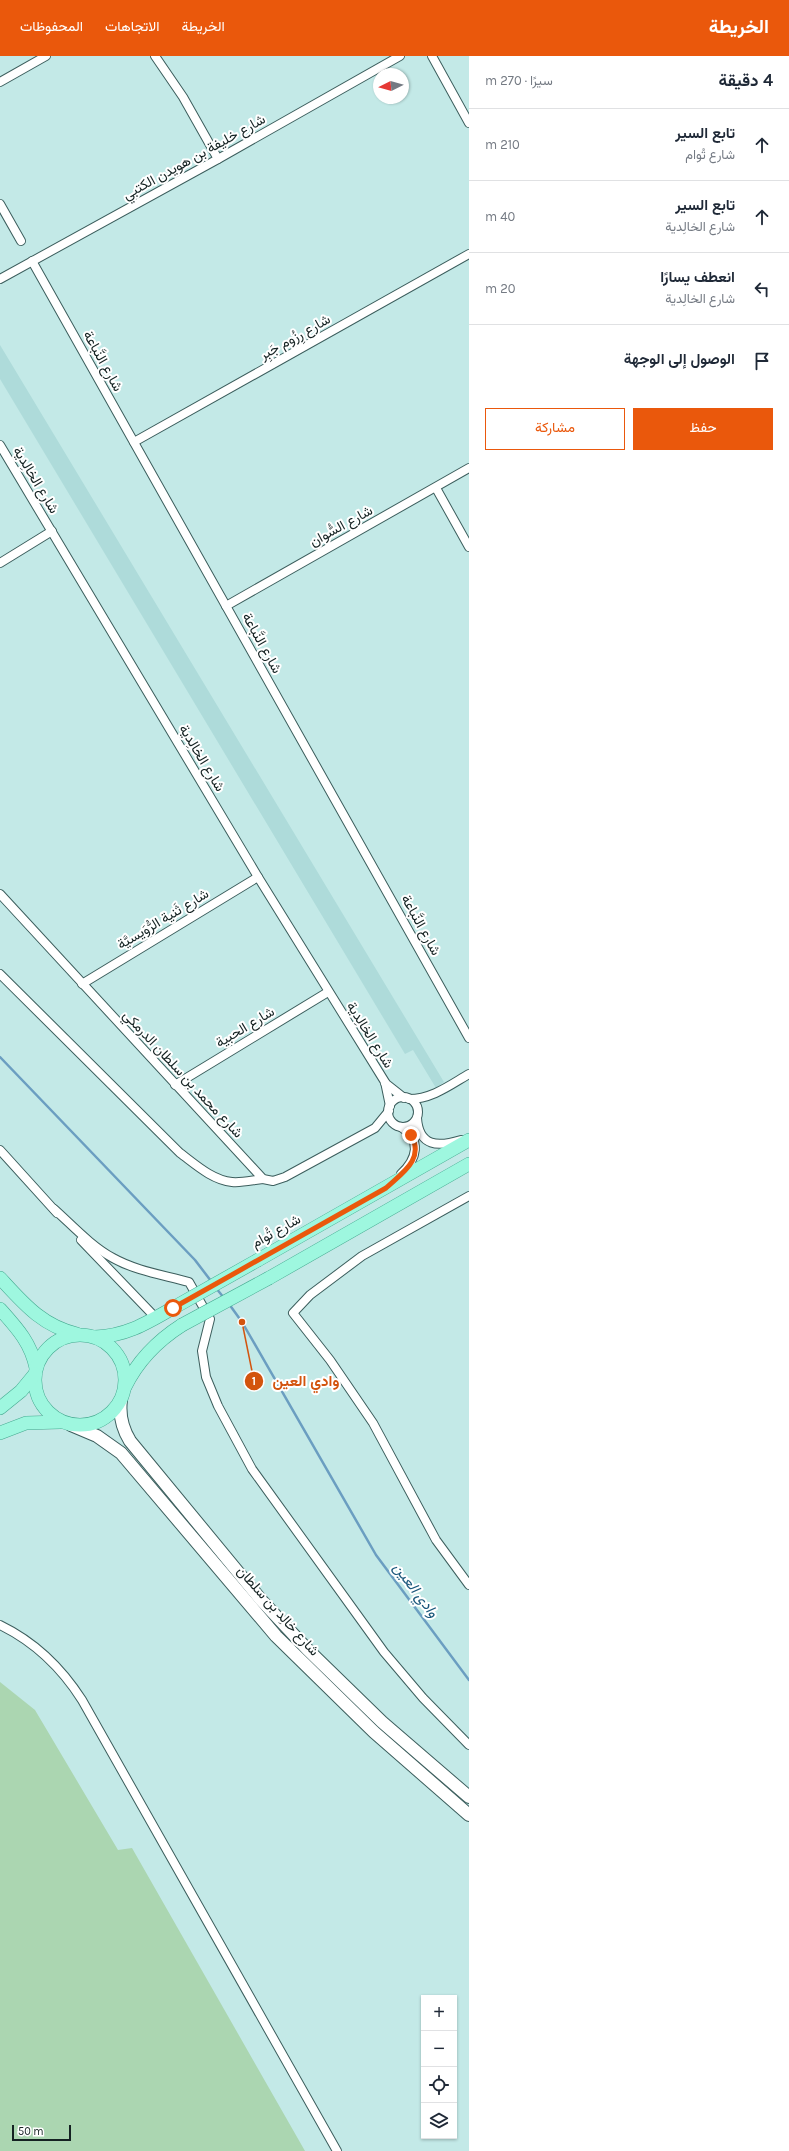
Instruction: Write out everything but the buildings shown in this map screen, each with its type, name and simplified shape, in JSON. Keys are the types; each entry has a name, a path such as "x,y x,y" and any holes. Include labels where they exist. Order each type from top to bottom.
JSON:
{"main road":[{"name":"شارع تُوام","path":"95,1337 120,1335 156,1318 469,1140"},
{"path":"0,1433 26,1423 83,1426 95,1424 114,1410 143,1358 155,1345 182,1325 469,1164"},
{"path":"0,1278 33,1314 43,1321 60,1330 78,1335 95,1337 106,1343 118,1357 125,1375 122,1394"},
{"path":"0,1309 25,1337 30,1347 35,1371 37,1396 50,1415 66,1424"},
{"path":"0,1408 21,1391 35,1371 42,1355 51,1344 64,1337 78,1335"}],"street":[{"path":"0,82 46,56"},
{"path":"155,56 177,87 218,159"},
{"name":"شارع خليفة بن هويدن الكتبي","path":"0,279 218,159 400,56"},
{"path":"432,56 469,123"},
{"path":"0,204 21,241"},
{"name":"شارع رِزُوم جَبِر","path":"134,442 469,254"},
{"name":"شارع النَّباعة","path":"32,261 469,1038"},
{"name":"شارع الخالِدية","path":"0,445 328,992 385,1082 407,1098"},
{"name":"شارع السُّوان","path":"226,606 469,468"},
{"path":"436,488 469,547"},
{"path":"0,562 52,531"},
{"name":"شارع ثَنية الرُّوَيسيَّة","path":"82,984 258,877"},
{"name":"شارع محمد بن سلطان الدرمكي","path":"0,894 263,1179"},
{"path":"0,974 180,1153 204,1171 221,1180 233,1182 263,1179 279,1180 375,1128 409,1126 433,1095"},
{"name":"شارع الحبية","path":"175,1085 328,992"},
{"path":"375,1128 396,1100 421,1098 433,1095 469,1074"},
{"name":"شارع الخالِدية","path":"385,1082 389,1108"},
{"path":"407,1098 417,1107 419,1131 422,1136 433,1144 446,1144 469,1137"},
{"path":"386,1188 408,1168 414,1158 414,1140 390,1120 389,1108"},
{"path":"0,1150 86,1246 156,1318"},
{"path":"469,1196 362,1256 310,1295 293,1313 330,1360 373,1423 436,1540 469,1585"},
{"path":"54,1209 97,1248 113,1258 138,1269 189,1282 210,1319 202,1351 206,1377 218,1406 252,1469 384,1652 423,1698 469,1745"},
{"name":"شارع خالِد بن سلطان","path":"122,1394 119,1411 121,1422 130,1440 261,1600 358,1699 436,1771 469,1797"},
{"name":"شارع خالِد بن سلطان","path":"66,1424 97,1436 121,1453 276,1636 374,1732 469,1815"},
{"path":"0,1625 27,1640 44,1653 58,1667 79,1694 337,2151"}],"shaded area":[{"path":"0,345 444,1082 436,1088 413,1050 405,1054 0,379"}],"green space":[{"path":"0,1682 35,1710 118,1850 132,1848 305,2151 0,2151"}],"waterway":[{"name":"وادي العين","path":"0,1057 195,1260 211,1281"},
{"name":"وادي العين","path":"216,1288 224,1298"},
{"name":"وادي العين","path":"229,1304 242,1322 376,1555 469,1680"}],"place":[{"name":"وادي العين","path":"242,1322"}],"route":[{"path":"173,1308 386,1188 412,1163 416,1152 414,1140 411,1135"}]}
